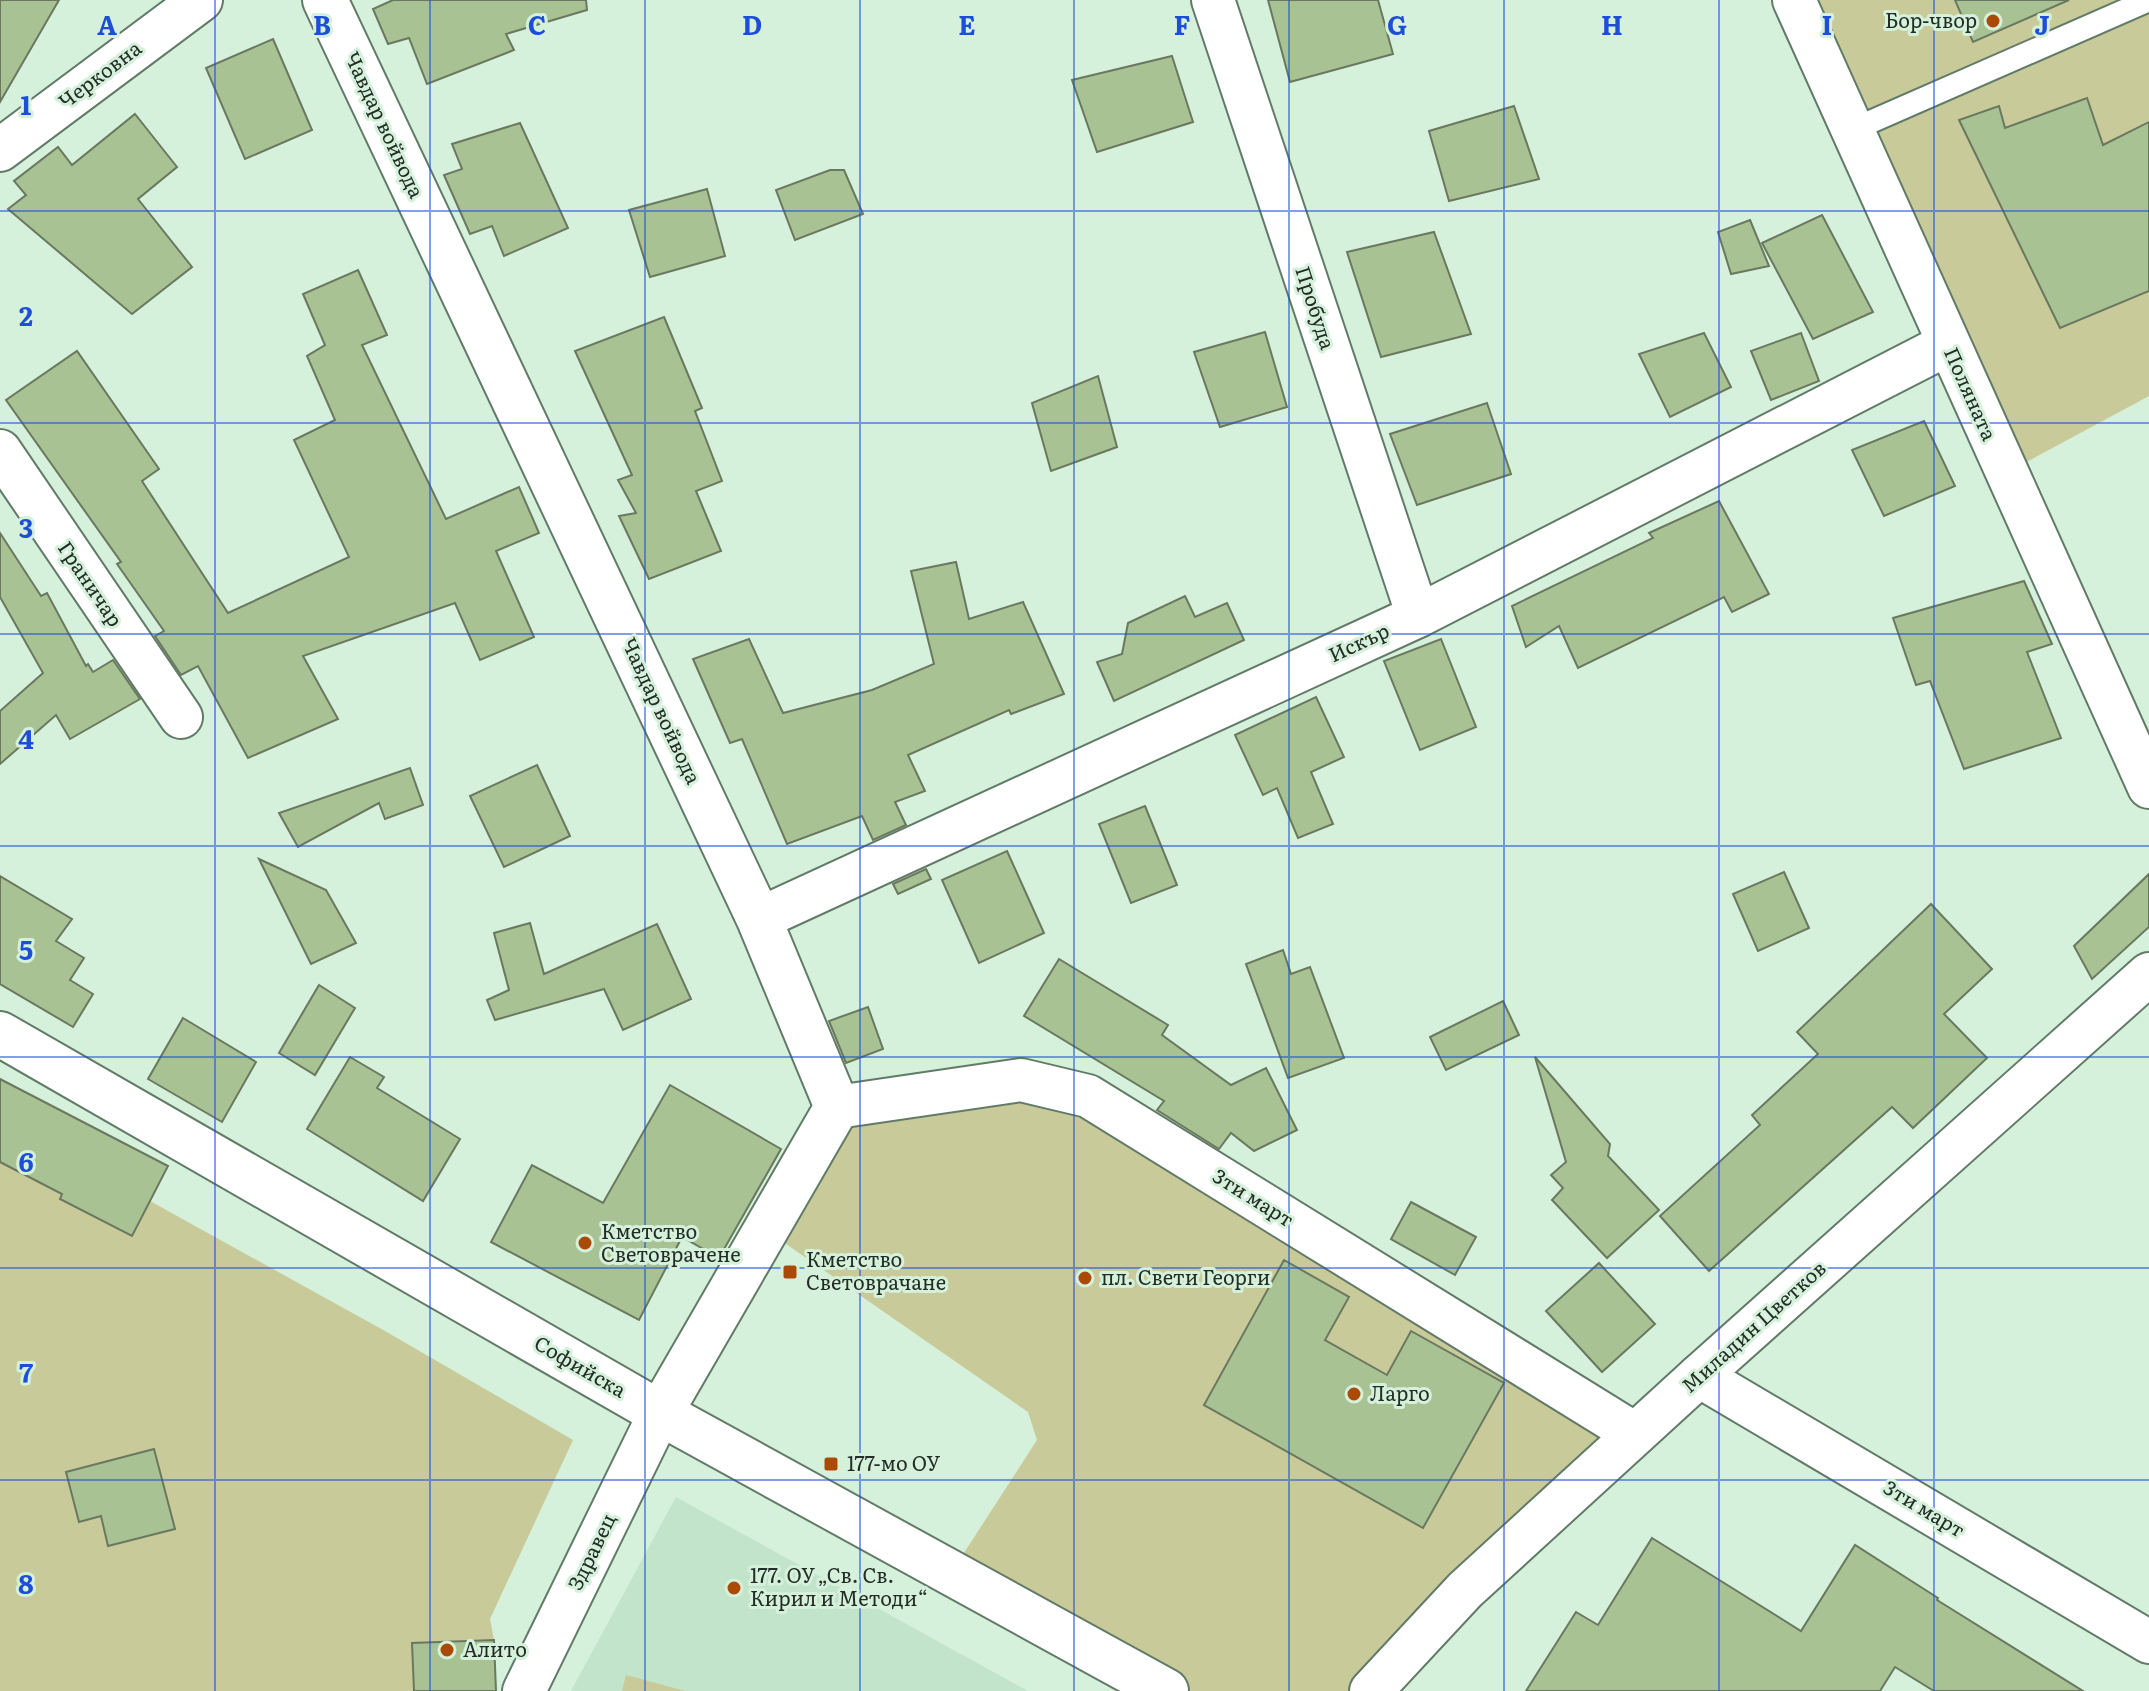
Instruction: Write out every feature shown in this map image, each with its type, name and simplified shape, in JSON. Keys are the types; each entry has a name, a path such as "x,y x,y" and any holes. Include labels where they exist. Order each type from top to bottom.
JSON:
{"street":[{"name":"Черковна","path":"0,150 201,0"},
{"name":"Чавдар войвода","path":"325,0 759,919 837,1107"},
{"name":"Пробуда","path":"1213,0 1418,616"},
{"name":"Поляната","path":"1794,0 2149,787"},
{"name":"Искър","path":"759,919 1418,616 1948,344"},
{"name":"Граничар","path":"0,451 181,717"},
{"name":"Миладин Цветков","path":"1371,1691 1465,1590 1699,1376 2149,974"},
{"name":"Софийска","path":"0,1034 660,1413 1166,1691"},
{"name":"3ти март","path":"837,1107 1021,1080 1088,1096 1635,1434"},
{"path":"660,1413 837,1107"},
{"name":"3ти март","path":"1699,1376 2149,1642"},
{"name":"Здравец","path":"524,1691 660,1413"}],"lane":[{"path":"1852,130 2149,0"}],"shaded area":[{"path":"1794,0 2149,0 2149,396 2006,473"},
{"name":"пл. Свети Георги","path":"1021,1080 1635,1434 1371,1691 1166,1691 951,1573 1037,1440 1028,1412 766,1230 837,1107"},
{"path":"47,1151 76,1167 60,1199 131,1236 150,1201 385,1331 573,1440 490,1619 494,1640 412,1643 414,1691 0,1691 0,1163 32,1179"},
{"name":"177. ОУ „Св. Св. Кирил и Методи“","path":"676,1497 1028,1691 571,1691"},
{"path":"626,1675 685,1691 622,1691"}],"building":[{"path":"0,0 59,0 0,102"},
{"path":"393,0 586,0 587,10 506,34 514,50 427,84 409,38 388,44 373,9"},
{"path":"1268,0 1378,0 1393,54 1290,82"},
{"name":"Бор-чвор","path":"1955,0 2069,0 1973,42"},
{"path":"273,39 312,130 245,159 206,68"},
{"path":"1172,56 1193,122 1097,152 1072,80"},
{"path":"2087,98 2103,145 2149,122 2149,291 2060,328 1959,120 1999,106 2005,128"},
{"path":"1514,106 1539,179 1449,201 1429,131"},
{"path":"135,114 177,167 138,199 192,267 132,314 8,209 26,195 14,181 58,147 72,165"},
{"path":"520,123 568,228 504,256 492,226 470,234 444,175 462,169 452,144"},
{"path":"830,170 844,170 863,214 795,240 776,190"},
{"path":"707,189 725,256 650,277 629,210"},
{"path":"1822,215 1873,312 1813,339 1762,243"},
{"path":"1750,220 1769,266 1731,274 1718,232"},
{"path":"1434,232 1471,334 1381,357 1347,252"},
{"path":"358,270 387,335 362,345 446,519 519,487 539,533 496,551 534,637 480,660 455,603 303,656 338,719 248,758 198,666 181,675 155,636 164,631 117,564 121,562 6,400 77,351 159,469 142,481 228,613 349,557 294,440 335,420 307,356 325,345 303,294"},
{"path":"664,317 702,408 695,411 722,481 696,491 721,551 649,579 619,516 636,513 618,480 632,475 575,351"},
{"path":"1265,332 1287,407 1220,427 1194,352"},
{"path":"1704,333 1731,387 1670,417 1639,354"},
{"path":"1801,333 1819,381 1771,400 1751,351"},
{"path":"1098,376 1117,447 1051,471 1032,403"},
{"path":"1487,403 1511,474 1417,505 1390,434"},
{"path":"1924,421 1955,486 1884,516 1852,450"},
{"path":"1719,501 1769,594 1732,612 1724,597 1578,668 1559,626 1526,647 1512,606 1653,538 1649,533"},
{"path":"0,533 41,596 47,593 86,666 88,664 93,672 113,660 140,699 70,739 56,715 0,764 0,711 43,673 0,597"},
{"path":"956,562 969,619 1023,602 1064,694 1011,714 1009,710 908,755 925,791 895,802 906,825 873,840 862,816 787,844 742,739 730,743 693,659 749,639 783,713 872,690 934,664 911,571"},
{"path":"2024,581 2052,644 2027,652 2061,738 1964,769 1930,681 1916,685 1893,618"},
{"path":"1185,596 1195,617 1227,603 1244,640 1114,701 1097,662 1122,654 1128,623"},
{"path":"1441,639 1476,727 1420,750 1384,661"},
{"path":"1316,697 1344,757 1311,772 1333,824 1298,838 1277,788 1263,795 1235,735"},
{"path":"537,765 570,836 504,867 470,796"},
{"path":"410,768 423,805 385,819 379,803 298,847 279,813"},
{"path":"1145,806 1177,885 1131,903 1099,824"},
{"path":"1007,851 1044,933 979,963 942,880"},
{"path":"259,859 326,890 356,943 311,964"},
{"path":"926,869 931,879 898,894 893,884"},
{"path":"1784,872 1809,928 1758,951 1733,894"},
{"path":"2149,874 2149,927 2092,979 2074,946"},
{"path":"0,876 72,919 56,941 84,958 70,980 93,994 73,1027 0,984"},
{"path":"1931,904 1992,969 1944,1014 1987,1058 1913,1128 1892,1107 1709,1271 1660,1216 1760,1125 1752,1115 1818,1054 1797,1032"},
{"path":"530,923 544,974 657,924 691,999 623,1030 604,989 495,1020 487,1000 509,990 494,933"},
{"path":"1283,950 1291,974 1310,967 1344,1058 1288,1078 1246,964"},
{"path":"1059,959 1168,1025 1162,1035 1231,1085 1266,1068 1297,1130 1254,1151 1231,1133 1219,1149 1157,1110 1164,1101 1024,1016"},
{"path":"319,985 355,1008 315,1075 279,1053"},
{"path":"1503,1001 1519,1035 1446,1070 1430,1037"},
{"path":"868,1007 883,1049 846,1063 829,1021"},
{"path":"183,1018 256,1062 222,1122 148,1079"},
{"path":"350,1057 384,1077 377,1088 460,1139 423,1201 307,1129"},
{"path":"1535,1057 1610,1144 1608,1156 1659,1210 1607,1258 1552,1200 1563,1188 1551,1175 1566,1162"},
{"path":"0,1079 168,1166 132,1236 60,1199 62,1194 0,1162"},
{"path":"670,1085 781,1149 719,1258 682,1237 639,1320 491,1242 532,1165 603,1203"},
{"path":"1411,1202 1476,1237 1455,1275 1391,1239"},
{"name":"Ларго","path":"1284,1260 1349,1297 1325,1340 1387,1375 1411,1331 1504,1383 1423,1528 1204,1405"},
{"path":"1599,1263 1655,1324 1602,1372 1546,1311"},
{"path":"154,1449 175,1529 108,1546 101,1516 79,1522 66,1472"},
{"path":"1652,1538 1801,1631 1855,1545 2083,1691 1934,1691 1895,1667 1880,1691 1526,1691 1576,1612 1598,1625"},
{"path":"494,1640 496,1691 414,1691 412,1643"}],"place":[{"name":"Бор-чвор","path":"1993,21"},
{"name":"Кметство Световрачене","path":"585,1243"},
{"name":"Кметство Световрачане","path":"790,1272"},
{"name":"пл. Свети Георги","path":"1085,1278"},
{"name":"Ларго","path":"1354,1394"},
{"name":"177-мо ОУ","path":"831,1464"},
{"name":"177. ОУ „Св. Св. Кирил и Методи“","path":"734,1588"},
{"name":"Алито","path":"447,1650"}]}
